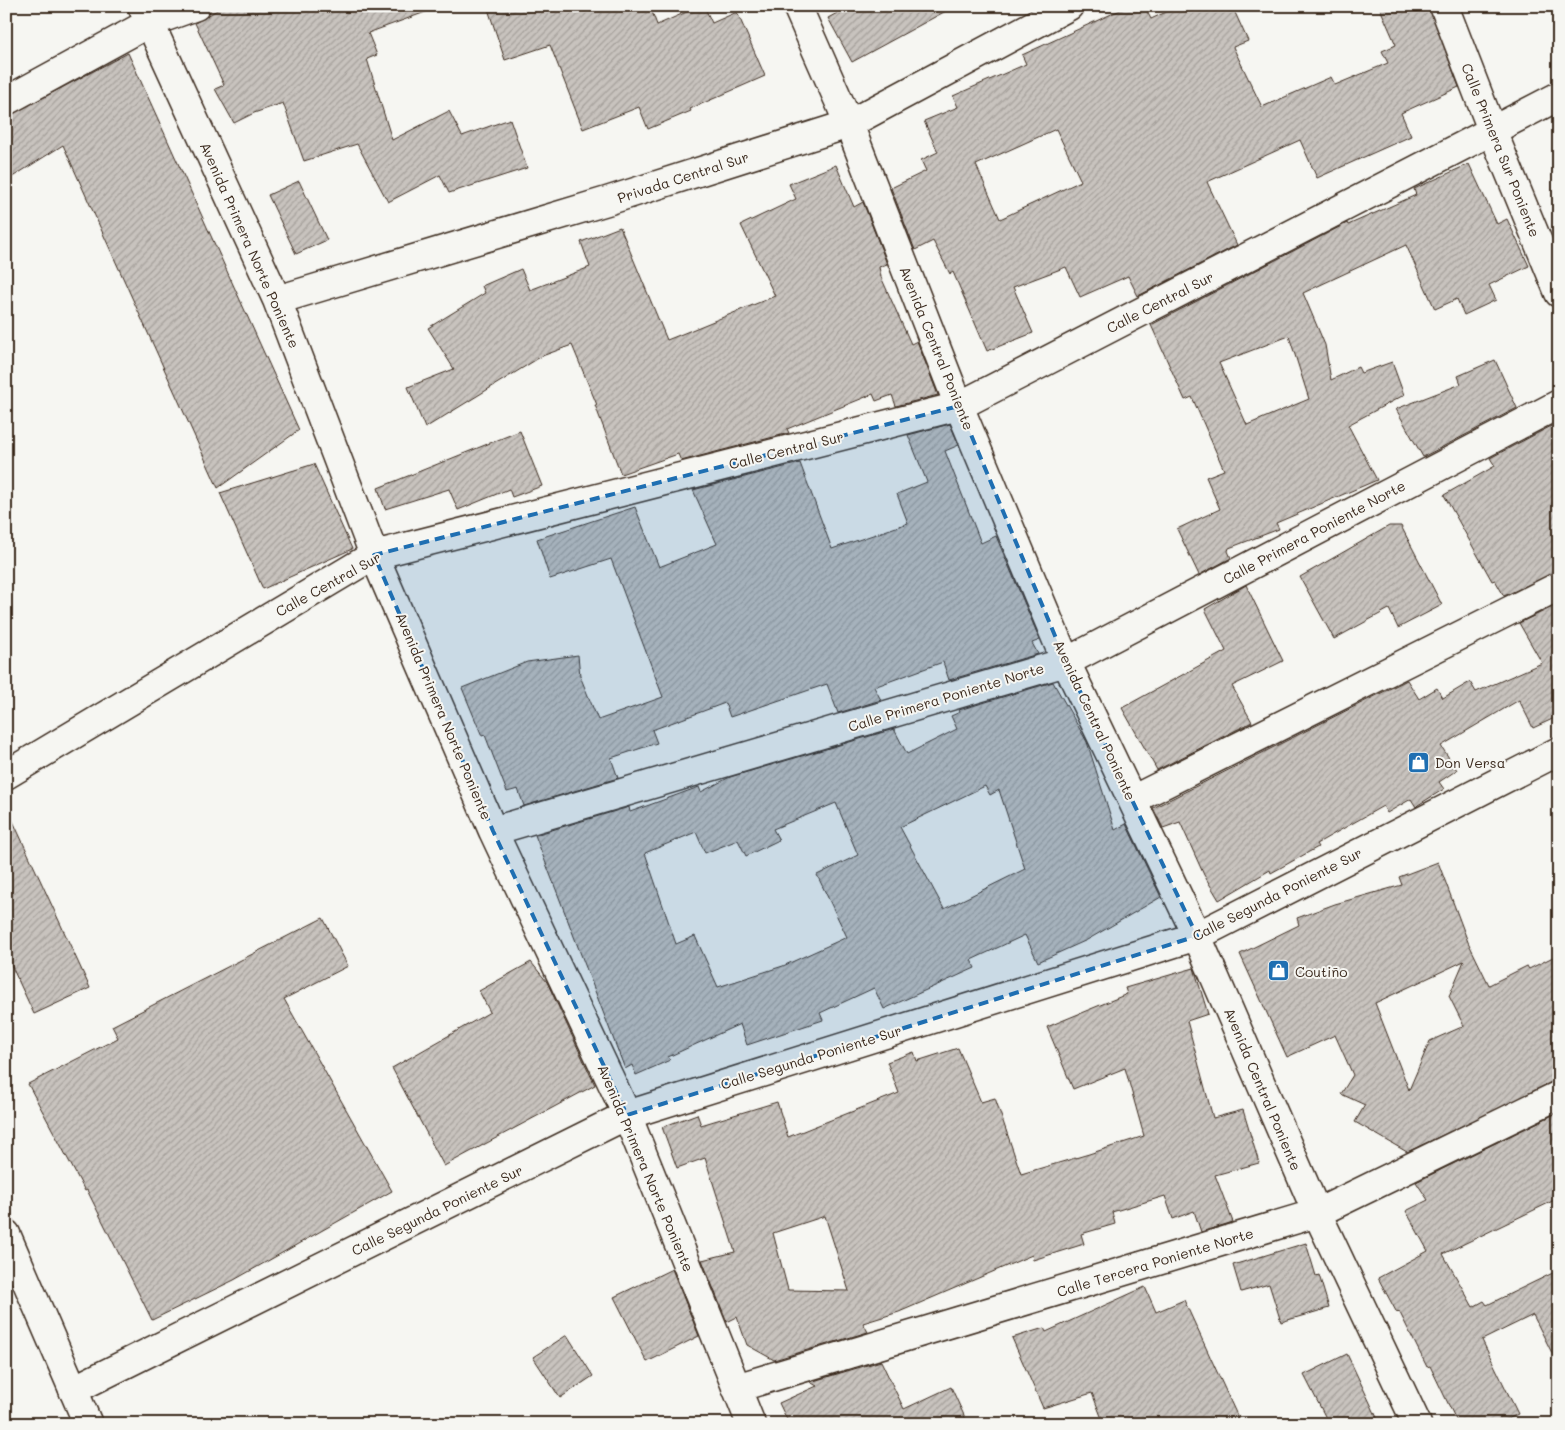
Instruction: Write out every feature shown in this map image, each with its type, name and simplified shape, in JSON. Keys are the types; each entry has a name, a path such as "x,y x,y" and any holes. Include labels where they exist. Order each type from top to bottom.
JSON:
{"street":[{"path":"6,101 146,14 196,6"},
{"name":"Avenida Central Poniente","path":"798,6 849,124 959,406 1066,662 1197,936 1317,1214 1417,1424"},
{"name":"Privada Central Sur","path":"277,300 607,202 849,124 1069,6"},
{"name":"Calle Primera Sur Poniente","path":"1444,6 1492,130 1559,293"},
{"name":"Avenida Primera Norte Poniente","path":"146,14 277,300 374,555 493,832 627,1115 751,1424"},
{"name":"Calle Central Sur","path":"6,774 374,555 959,406 1559,96"},
{"name":"Calle Primera Poniente Norte","path":"493,832 1066,662 1559,404"},
{"path":"1132,800 1559,586"},
{"name":"Calle Segunda Poniente Sur","path":"73,1390 627,1115 1197,936 1559,751"},
{"name":"Calle Tercera Poniente Norte","path":"736,1388 1317,1214 1559,1095"},
{"path":"6,1234 88,1424"}],"highlighted area":[{"path":"959,406 1066,662 1197,936 627,1115 493,831 374,555"}],"building":[{"path":"224,6 430,6 431,10 368,33 377,55 367,59 392,140 449,111 462,136 510,119 527,168 449,193 440,175 388,202 357,144 304,161 283,103 254,113 234,123 215,89 224,85 195,23"},
{"path":"487,6 650,6 657,25 700,6 704,6 712,23 737,12 765,76 648,129 639,107 583,129 550,45 505,60"},
{"path":"850,6 955,6 852,62 828,18"},
{"path":"1129,6 1144,6 1151,19 1179,6 1232,6 1248,41 1233,47 1262,107 1331,77 1335,85 1388,63 1382,51 1396,45 1379,6 1429,6 1459,87 1401,113 1411,136 1317,178 1300,140 1207,182 1237,245 1138,296 1128,276 1080,297 1066,267 1013,287 1033,333 987,351 953,272 950,274 933,241 915,250 891,188 926,171 921,160 938,152 924,121 958,107 953,96 1026,64 1022,55","holes":["1056,129 1081,181 1000,219 976,165"]},
{"path":"128,53 299,430 218,488 63,145 6,181 6,117"},
{"path":"1469,164 1497,224 1507,219 1529,266 1489,285 1496,300 1464,315 1457,299 1435,309 1406,245 1303,293 1325,345 1331,380 1358,367 1361,373 1392,362 1404,395 1348,425 1377,480 1276,523 1279,529 1229,548 1228,551 1231,558 1199,575 1177,529 1220,509 1206,477 1224,470 1192,397 1185,400 1151,325 1347,223 1348,225 1416,195 1414,189","holes":["1289,336 1309,399 1247,425 1219,363"]},
{"path":"836,165 854,207 863,202 887,264 879,267 881,277 911,344 917,341 938,395 896,406 892,395 876,401 873,394 787,429 789,433 681,461 678,454 621,474 595,405 597,405 572,345 542,356 425,428 408,387 454,369 428,328 485,293 482,286 521,269 530,290 590,267 581,242 620,227 667,340 775,296 741,225 796,199 789,184"},
{"path":"299,181 327,240 296,254 268,195"},
{"path":"1495,360 1517,408 1423,457 1396,409 1461,384 1458,376"},
{"path":"1559,422 1559,571 1504,596 1495,580 1492,581 1444,495 1495,466 1490,458"},
{"path":"950,424 959,445 945,451 981,543 996,536 1040,640 1032,643 1038,654 949,680 943,662 874,687 881,700 838,713 827,684 730,717 725,703 652,730 657,743 611,758 618,778 524,806 518,789 507,792 485,735 482,736 462,688 527,662 578,655 580,676 598,720 663,697 611,559 550,579 537,539 635,507 659,567 717,544 693,490 800,463 832,549 908,523 897,494 927,482 908,435"},
{"path":"520,431 542,486 512,497 509,489 458,510 449,489 385,509 378,488"},
{"path":"314,464 352,549 263,589 220,493"},
{"path":"1389,526 1401,526 1442,605 1398,628 1389,609 1334,639 1300,577"},
{"path":"1246,585 1283,661 1232,686 1252,722 1157,770 1122,708 1226,651 1205,609"},
{"path":"1559,604 1559,716 1533,728 1519,700 1441,746 1457,770 1439,782 1444,789 1416,807 1411,799 1387,813 1383,806 1316,844 1318,847 1271,873 1270,870 1219,900 1204,875 1180,822 1163,828 1153,808 1407,680 1419,699 1437,688 1443,698 1470,682 1476,692 1542,663 1519,623"},
{"path":"1053,682 1087,742 1115,830 1126,824 1161,897 1087,940 1038,962 1025,935 971,960 975,968 884,1009 874,988 820,1013 823,1020 747,1045 740,1024 668,1057 670,1060 636,1075 632,1065 625,1069 535,835 629,807 630,812 699,787 701,792 730,777 894,729 907,754 957,729 951,716 960,712 959,710","holes":["985,786 990,795 999,790 1025,869 944,909 900,827","836,803 858,855 817,875 847,937 783,966 718,987 695,936 676,944 645,853 696,832 705,853 738,840 746,856 779,840 773,829"]},
{"path":"6,806 90,988 34,1014 6,954"},
{"path":"1438,862 1468,942 1489,985 1527,966 1529,969 1559,954 1559,1080 1407,1152 1355,1122 1365,1105 1341,1094 1353,1075 1335,1035 1287,1057 1240,954 1299,925 1297,918 1335,904 1402,885 1399,877","holes":["1464,961 1449,996 1464,1026 1430,1041 1409,1090 1375,1003"]},
{"path":"323,918 348,966 284,999 392,1191 234,1280 152,1320 87,1190 85,1191 28,1084 118,1038 112,1026"},
{"path":"531,962 547,982 595,1085 444,1166 392,1068 490,1012 479,991"},
{"path":"1194,968 1208,1014 1187,1021 1213,1118 1243,1110 1259,1163 1215,1175 1233,1222 1201,1232 1194,1211 1173,1219 1165,1196 1112,1212 1115,1224 1081,1234 1084,1244 1033,1260 1032,1255 899,1312 863,1323 868,1332 774,1360 747,1345 737,1317 727,1322 702,1260 735,1252 705,1158 677,1168 662,1127 697,1114 701,1125 777,1102 788,1137 899,1093 887,1062 914,1052 917,1061 958,1048 981,1102 995,1098 1021,1174 1089,1154 1144,1136 1125,1068 1073,1089 1047,1027 1127,994 1125,988","holes":["825,1216 849,1291 788,1290 773,1233"]},
{"path":"1559,1112 1559,1198 1443,1254 1473,1307 1484,1301 1487,1305 1559,1270 1559,1367 1533,1315 1482,1340 1518,1414 1498,1424 1458,1424 1430,1366 1427,1367 1399,1311 1397,1313 1378,1278 1428,1251 1406,1211 1428,1200 1416,1182"},
{"path":"1306,1243 1316,1276 1319,1275 1329,1308 1281,1322 1269,1284 1241,1292 1233,1265"},
{"path":"672,1269 699,1336 647,1362 614,1297"},
{"path":"1145,1287 1156,1312 1184,1300 1241,1424 1104,1424 1092,1393 1043,1408 1012,1338 1044,1328 1046,1332"},
{"path":"567,1335 593,1376 560,1398 533,1357"},
{"path":"1347,1354 1380,1424 1329,1424 1304,1375"},
{"path":"881,1361 904,1409 951,1387 968,1424 789,1424 779,1403 817,1386 810,1382"}],"place":[{"name":"Don Versa","path":"1419,762"},
{"name":"Coutiño","path":"1279,971"}]}
